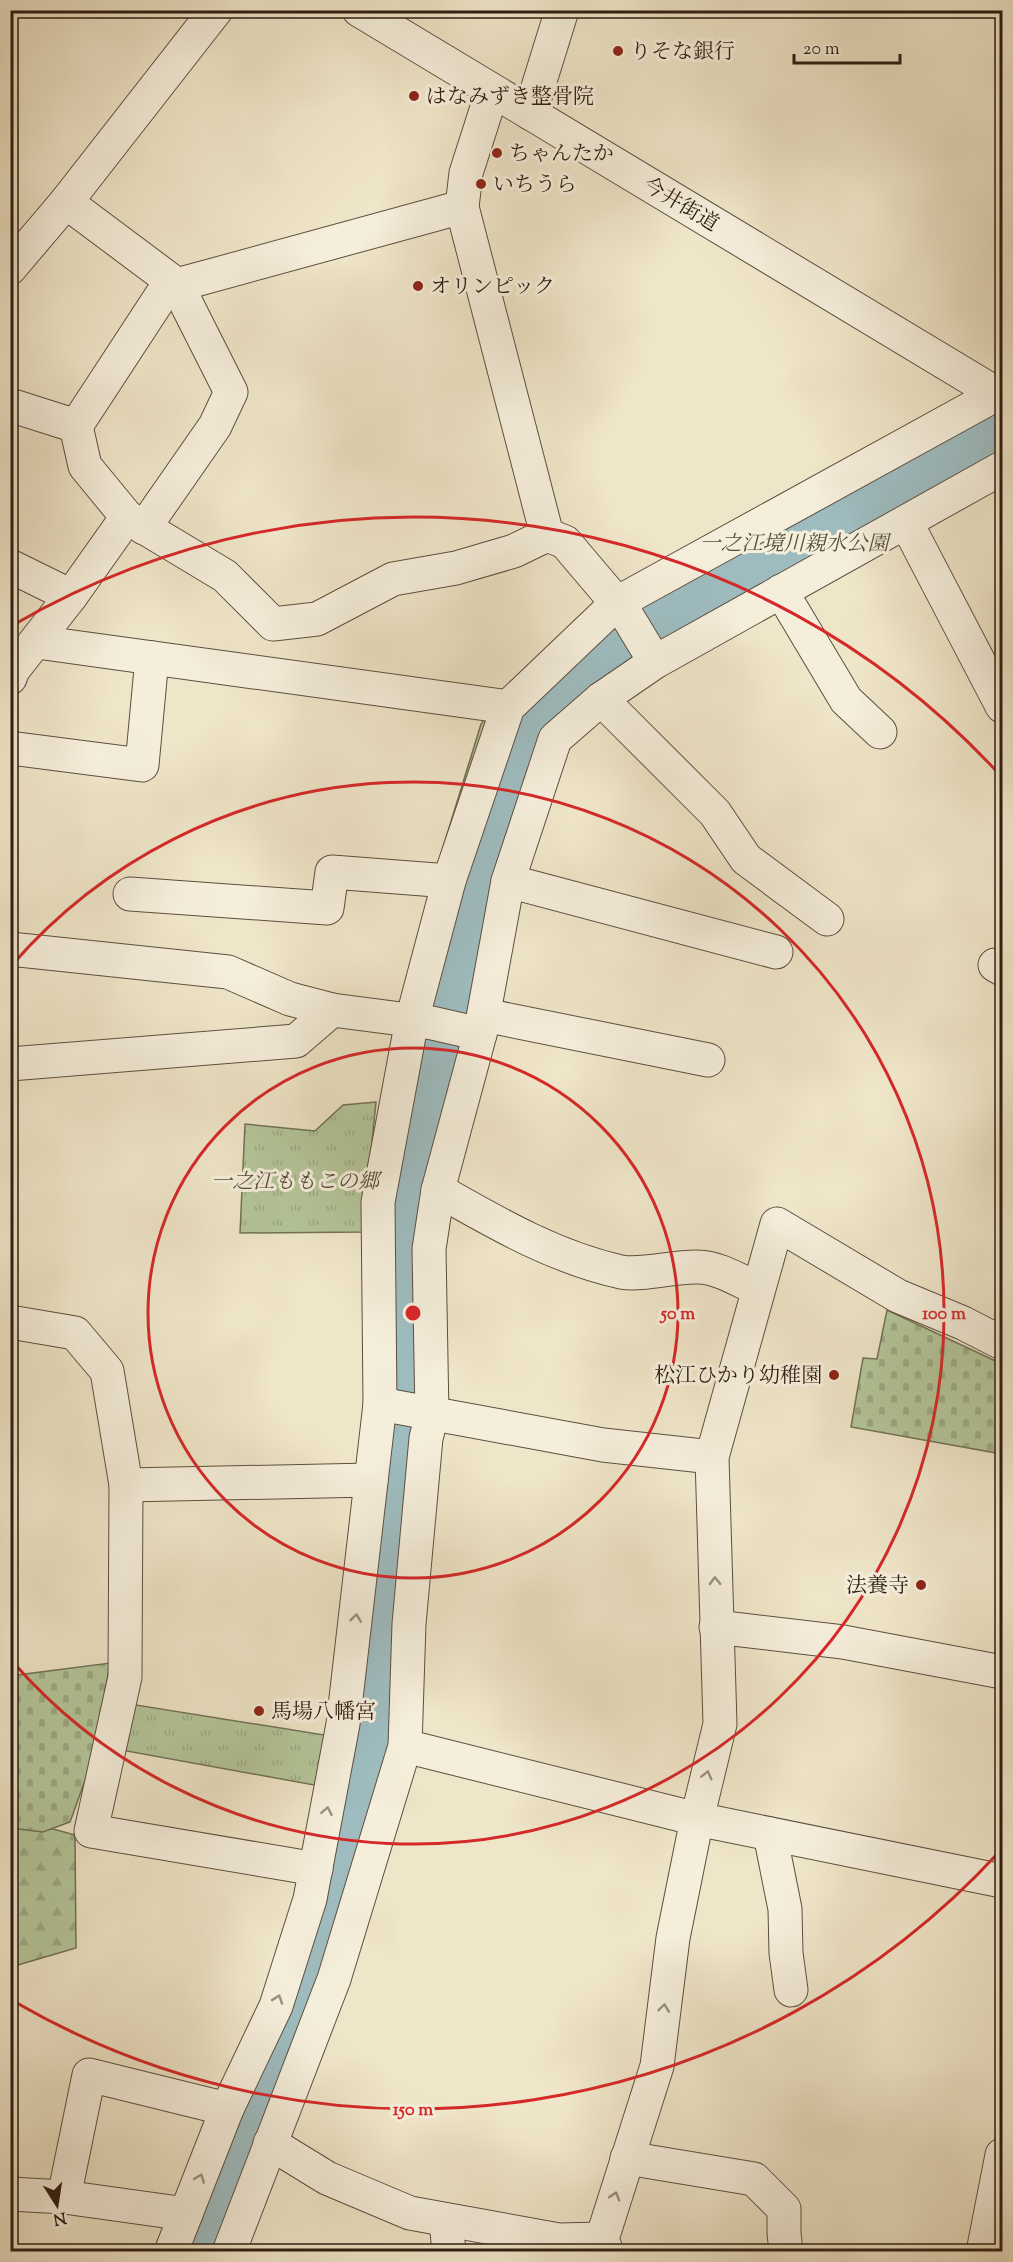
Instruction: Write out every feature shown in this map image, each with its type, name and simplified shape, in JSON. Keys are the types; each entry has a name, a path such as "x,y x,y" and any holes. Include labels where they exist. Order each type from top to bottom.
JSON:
{"street":[{"path":"10,268 66,202 216,10"},
{"name":"今井街道","path":"359,10 1000,396"},
{"path":"530,113 562,10"},
{"path":"492,92 466,173 462,207 547,535"},
{"path":"10,678 13,670 71,596 215,426 231,392 177,285 66,202"},
{"path":"462,207 177,285 161,296 76,426 85,466 135,522 225,576 273,624 317,619 393,579 456,568 513,551 547,535 565,542 621,609 649,652"},
{"path":"229,2252 334,1979 405,1746 409,1624 426,1438 403,1409 378,1202 422,1021 449,881 508,707 621,609 1000,396"},
{"path":"10,405 76,426"},
{"path":"171,2252 227,2109 276,2006 310,1899 342,1731 371,1480 403,1409 438,1190 508,881 555,739 601,699 649,652 781,591 1002,469"},
{"path":"906,522 1002,706"},
{"path":"10,566 71,596"},
{"path":"781,591 846,700 880,732"},
{"path":"37,642 508,707"},
{"path":"10,747 142,765 152,658"},
{"path":"601,699 716,813 746,859 827,919"},
{"path":"130,894 327,908 332,872 449,881"},
{"path":"508,881 776,952"},
{"path":"10,949 228,972 290,999 332,1010 476,1026 708,1060"},
{"path":"10,1064 296,1041 332,1010"},
{"path":"438,1190 517,1235 578,1260 624,1273 700,1267 730,1276 758,1289"},
{"path":"270,2143 327,2178 410,2213 448,2236 559,2240 604,2245 627,2158 657,2066 673,1938 697,1819 720,1724 712,1457 777,1224 898,1296 963,1323 1002,1343"},
{"path":"10,1322 75,1333 107,1371 126,1485 125,1677 91,1831 316,1869"},
{"path":"403,1409 603,1445 712,1457"},
{"path":"126,1485 371,1480"},
{"path":"716,1627 843,1642 1002,1672"},
{"path":"405,1746 697,1819 1002,1881"},
{"path":"770,1834 785,1909 786,1953 791,1990"},
{"path":"64,2197 88,2075 227,2109"},
{"path":"983,2252 1002,2155"},
{"path":"627,2158 754,2179 784,2209 783,2233 786,2252"},
{"path":"10,2194 64,2197 186,2214"}],"green space":[{"name":"一之江境川親水公園","path":"958,411 1002,441 1002,452 795,577 700,617 663,637 656,631 636,591"},
{"path":"595,610 622,662 586,692 474,1001 409,990 437,867 481,724 505,690"},
{"path":"398,1048 461,1057 418,1393 394,1747 339,1932 217,2251 164,2251 273,1986 320,1786 121,1750 130,1704 330,1736 377,1372"},
{"name":"一之江ももこの郷","path":"376,1102 363,1232 240,1233 245,1124 315,1131 343,1105"},
{"path":"887,1310 1002,1364 1002,1454 851,1427 863,1358 877,1359"},
{"path":"110,1663 95,1753 70,1822 43,1832 11,1828 10,1676"},
{"path":"10,1817 75,1835 76,1948 11,1967"}],"waterway":[{"path":"205,2252 339,1902 366,1722 391,1460 404,1376 400,1265 401,1186 525,749 562,680 612,644 1002,433"}],"place":[{"name":"りそな銀行","path":"618,51"},
{"name":"はなみずき整骨院","path":"414,96"},
{"name":"ちゃんたか","path":"497,153"},
{"name":"いちうら","path":"481,184"},
{"name":"オリンピック","path":"418,286"},
{"name":"松江ひかり幼稚園","path":"834,1375"},
{"name":"法養寺","path":"921,1585"},
{"name":"馬場八幡宮","path":"259,1711"}]}
